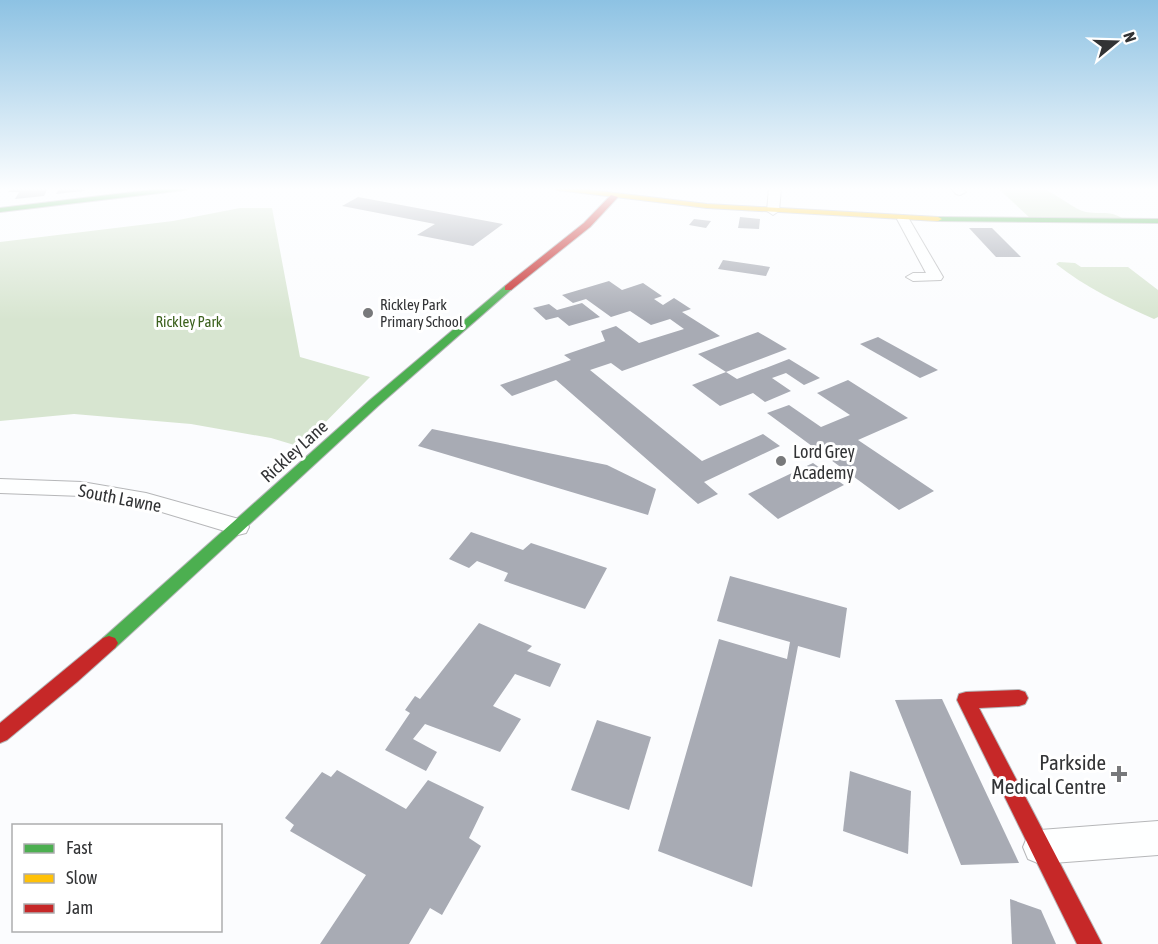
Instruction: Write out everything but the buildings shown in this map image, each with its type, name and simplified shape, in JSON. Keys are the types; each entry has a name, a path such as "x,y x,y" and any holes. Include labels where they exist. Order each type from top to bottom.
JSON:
{"street":[{"name":"Rickley Lane","path":"0,734 71,677 374,403 517,280 578,232"},
{"path":"910,232 936,277 913,277"},
{"name":"South Lawne","path":"0,486 82,489 146,501 238,527"},
{"path":"1019,698 966,700 1090,944"},
{"path":"1040,847 1158,838"}],"green space":[{"name":"Rickley Park","path":"82,232 277,232 300,357 370,377 301,447 271,438 191,424 74,414 0,421 0,242"},
{"path":"1059,262 1075,263 1081,267 1128,267 1158,290 1158,317 1154,319 1103,294 1056,264"}],"traffic: fast":[{"path":"109,643 374,403 508,288"}],"traffic: jam":[{"path":"508,288 578,232"},
{"path":"0,734 109,643"},
{"path":"1019,698 966,700 1090,944"}],"place":[{"name":"Rickley Park Primary School","path":"368,313"},
{"name":"Lord Grey Academy","path":"781,461"},
{"name":"Parkside Medical Centre","path":"1119,774"}]}
